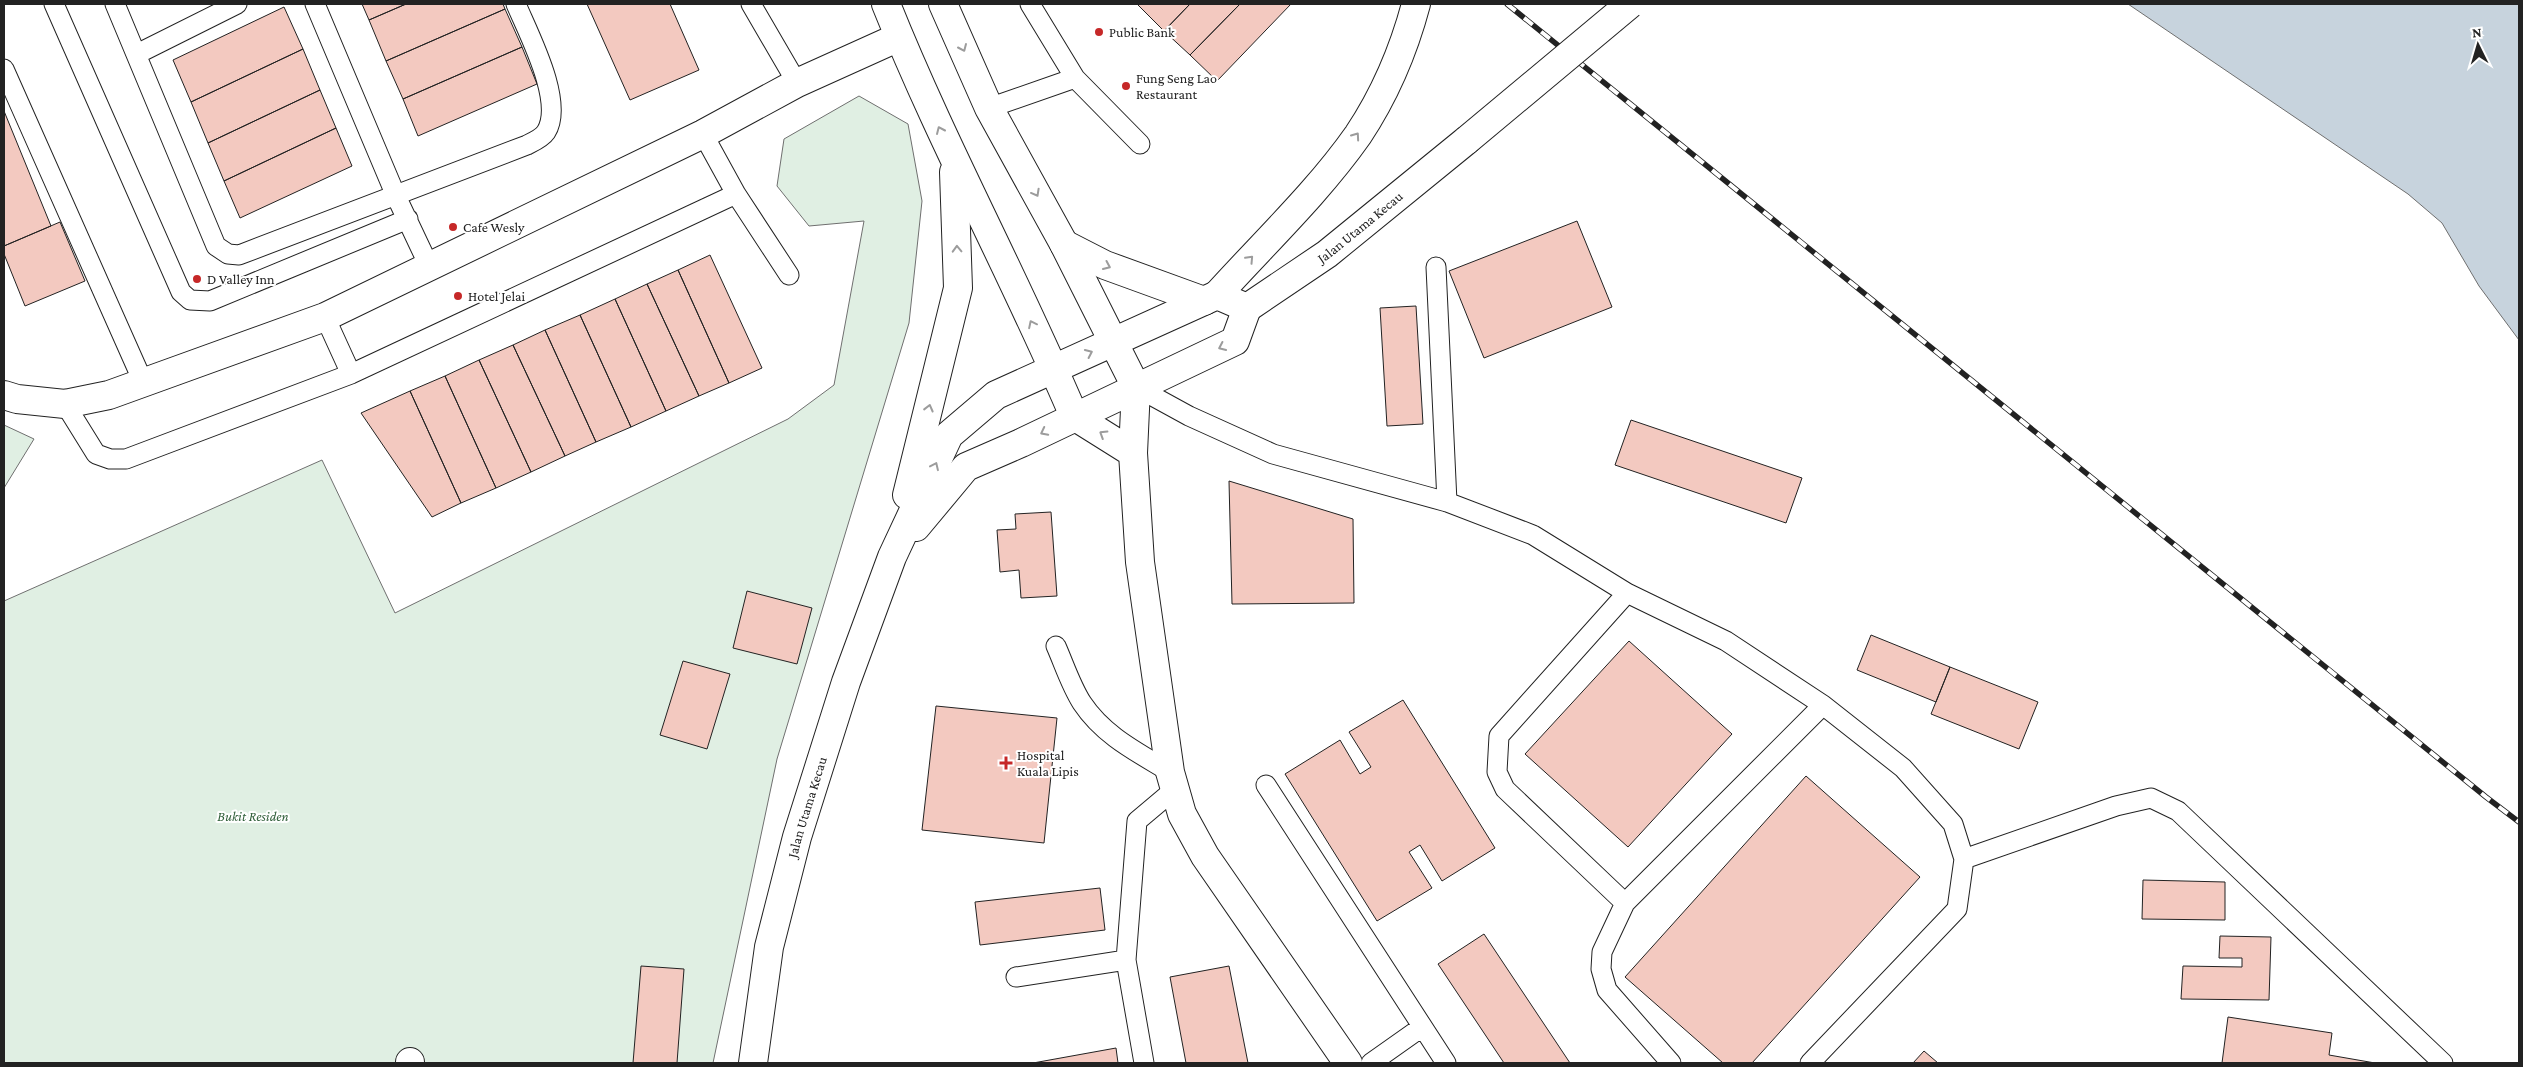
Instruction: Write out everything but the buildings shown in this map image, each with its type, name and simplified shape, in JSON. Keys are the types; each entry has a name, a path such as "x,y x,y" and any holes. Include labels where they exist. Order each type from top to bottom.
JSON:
{"street":[{"path":"886,4 954,161 1054,368 1074,416 1133,453"},
{"path":"943,4 989,108 1064,244 1136,387 1133,453 1140,562 1172,781 1182,814 1205,856 1348,1063"},
{"path":"892,557 949,434 996,395 1210,298 1333,167 1358,134 1398,58 1416,4"},
{"name":"Jalan Utama Kecau","path":"1247,308 1327,254 1630,4"},
{"path":"4,395 17,399 65,404 109,395 144,384 325,317 430,268 703,134 797,84 899,37"},
{"path":"892,557 958,288 954,161"},
{"path":"892,557 966,467 1021,443 1234,341 1247,308 1106,265 1064,244"},
{"name":"Jalan Utama Kecau","path":"753,1063 769,947 797,837 846,682 892,557"}],"lane":[{"path":"54,4 181,292 190,300 210,301 408,219"},
{"path":"115,4 216,246 228,254 240,256 527,145 545,134 551,121 546,74 516,4"},
{"path":"137,54 237,4"},
{"path":"315,4 396,196 430,268"},
{"path":"751,4 797,84"},
{"path":"1030,4 1075,78 1140,144"},
{"path":"4,69 144,384"},
{"path":"989,108 1075,78"},
{"path":"703,134 736,194 789,275"},
{"path":"65,404 96,454 110,459 126,459 351,374 736,194"},
{"path":"1436,267 1447,502"},
{"path":"325,317 351,374"},
{"path":"1136,387 1189,416 1273,454 1447,502 1533,535 1627,593 1726,641 1823,705 1902,768 1954,824 1964,859 1957,909 1810,1063"},
{"path":"1626,903 1505,789 1497,772 1499,736 1627,593"},
{"path":"1056,646 1080,701 1097,723 1116,740 1172,781 1137,821 1126,960 1144,1063"},
{"path":"1671,1063 1607,990 1601,969 1602,952 1626,903 1823,705"},
{"path":"1266,785 1446,1063"},
{"path":"1964,859 2116,806 2151,798 2178,811 2443,1063"},
{"path":"1016,977 1126,960"},
{"path":"1372,1063 1422,1027"}],"green space":[{"name":"Bukit Residen","path":"859,96 908,124 922,201 909,323 777,759 713,1063 4,1063 4,601 322,460 395,613 788,419 834,385 864,221 809,226 777,186 784,139"},
{"path":"4,425 34,439 4,488"}],"shaded area":[{"path":"2128,4 2519,4 2519,340 2479,286 2442,223 2408,194"}],"railway":[{"path":"1507,4 2519,822"}],"place":[{"name":"Public Bank","path":"1099,32"},
{"name":"Fung Seng Lao Restaurant","path":"1126,86"},
{"name":"Cafe Wesly","path":"453,227"},
{"name":"D Valley Inn","path":"197,279"},
{"name":"Hotel Jelai","path":"458,296"},
{"name":"Hospital Kuala Lipis","path":"1006,763"}]}
